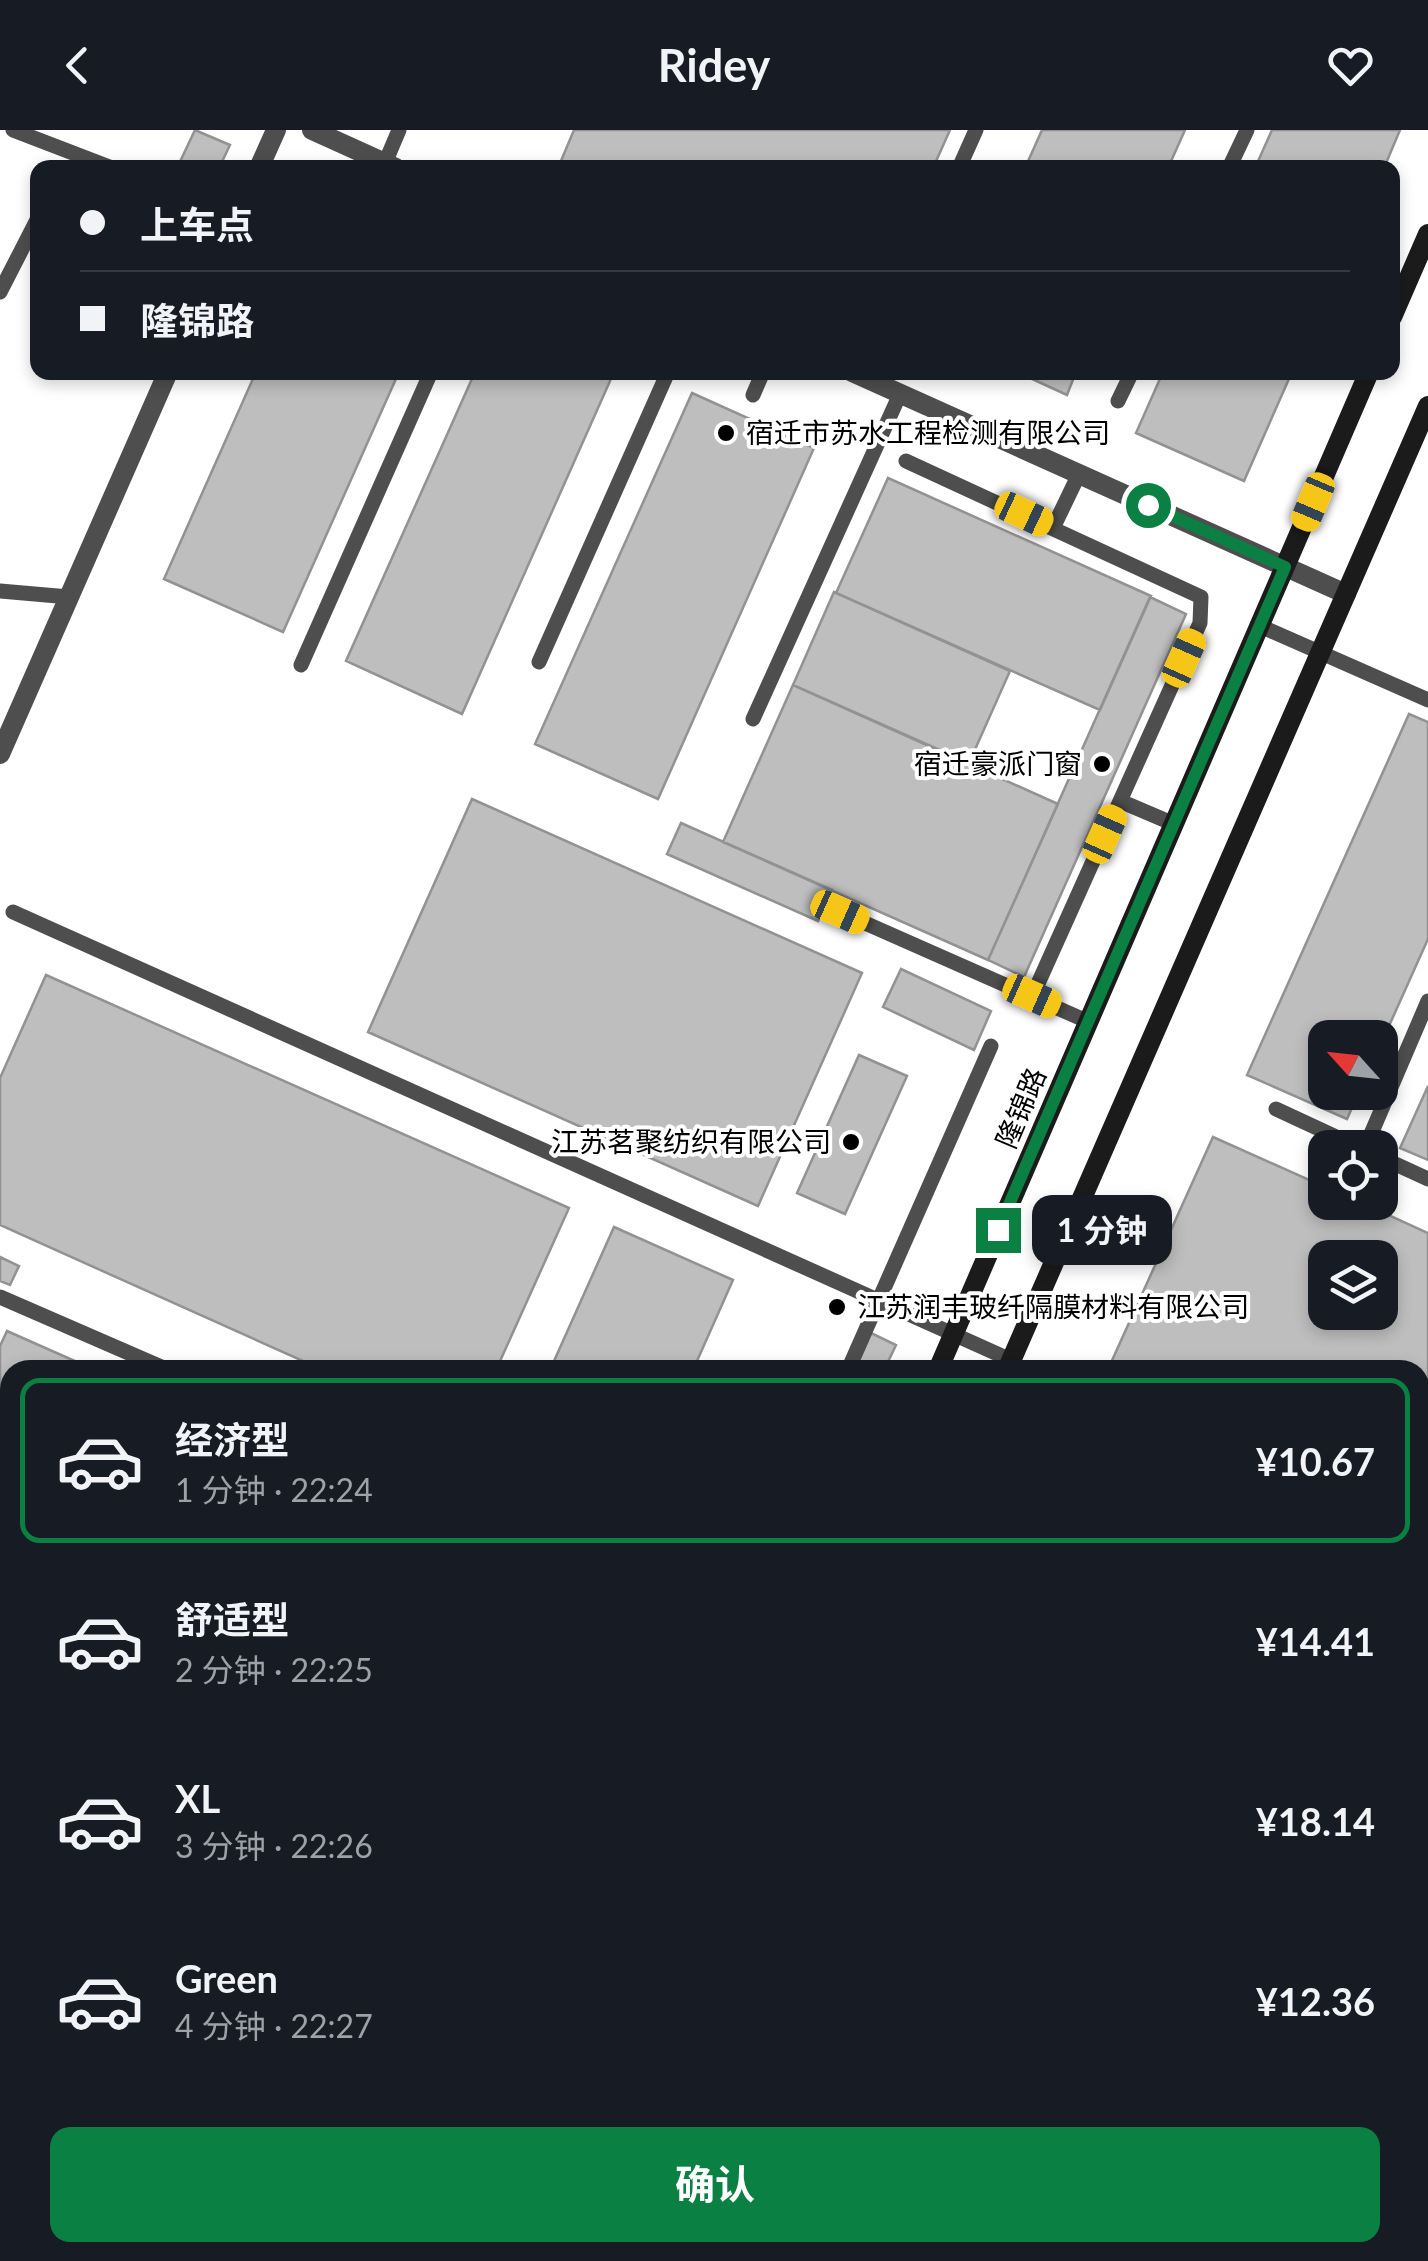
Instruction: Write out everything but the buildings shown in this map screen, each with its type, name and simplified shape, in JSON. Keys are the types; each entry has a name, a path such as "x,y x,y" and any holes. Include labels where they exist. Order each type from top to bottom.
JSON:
{"main road":[{"path":"1400,298 1428,234"},
{"name":"隆锦路","path":"942,1360 1365,380"},
{"path":"1010,1360 1428,406"}],"street":[{"path":"263,160 276,130"},
{"path":"312,130 380,160"},
{"path":"0,754 164,380"},
{"path":"873,380 1346,594"}],"lane":[{"path":"13,130 91,160"},
{"path":"392,160 399,130"},
{"path":"963,160 976,130"},
{"path":"1233,160 1246,130"},
{"path":"59,160 63,149"},
{"path":"0,292 30,234"},
{"path":"301,665 427,380"},
{"path":"539,662 664,380"},
{"path":"753,394 759,380"},
{"path":"1118,401 1128,380"},
{"path":"753,719 900,394"},
{"path":"906,461 1201,597 1200,623 1032,996"},
{"path":"1053,528 1079,474"},
{"path":"0,591 69,598"},
{"path":"1260,626 1428,700"},
{"path":"1120,801 1174,824"},
{"path":"13,912 954,1334 999,1360"},
{"path":"840,912 1088,1022"},
{"path":"1371,1130 1428,1002"},
{"path":"852,1360 991,1046"},
{"path":"1276,1109 1323,1130"},
{"path":"1398,1165 1428,1179"},
{"path":"0,1298 145,1360"}],"place":[{"name":"宿迁市苏水工程检测有限公司","path":"726,433"},
{"name":"宿迁豪派门窗","path":"1102,764"},
{"name":"江苏茗聚纺织有限公司","path":"851,1142"},
{"name":"江苏润丰玻纤隔膜材料有限公司","path":"837,1307"}],"route":[{"path":"998,1230 1285,567 1148,505"}]}
